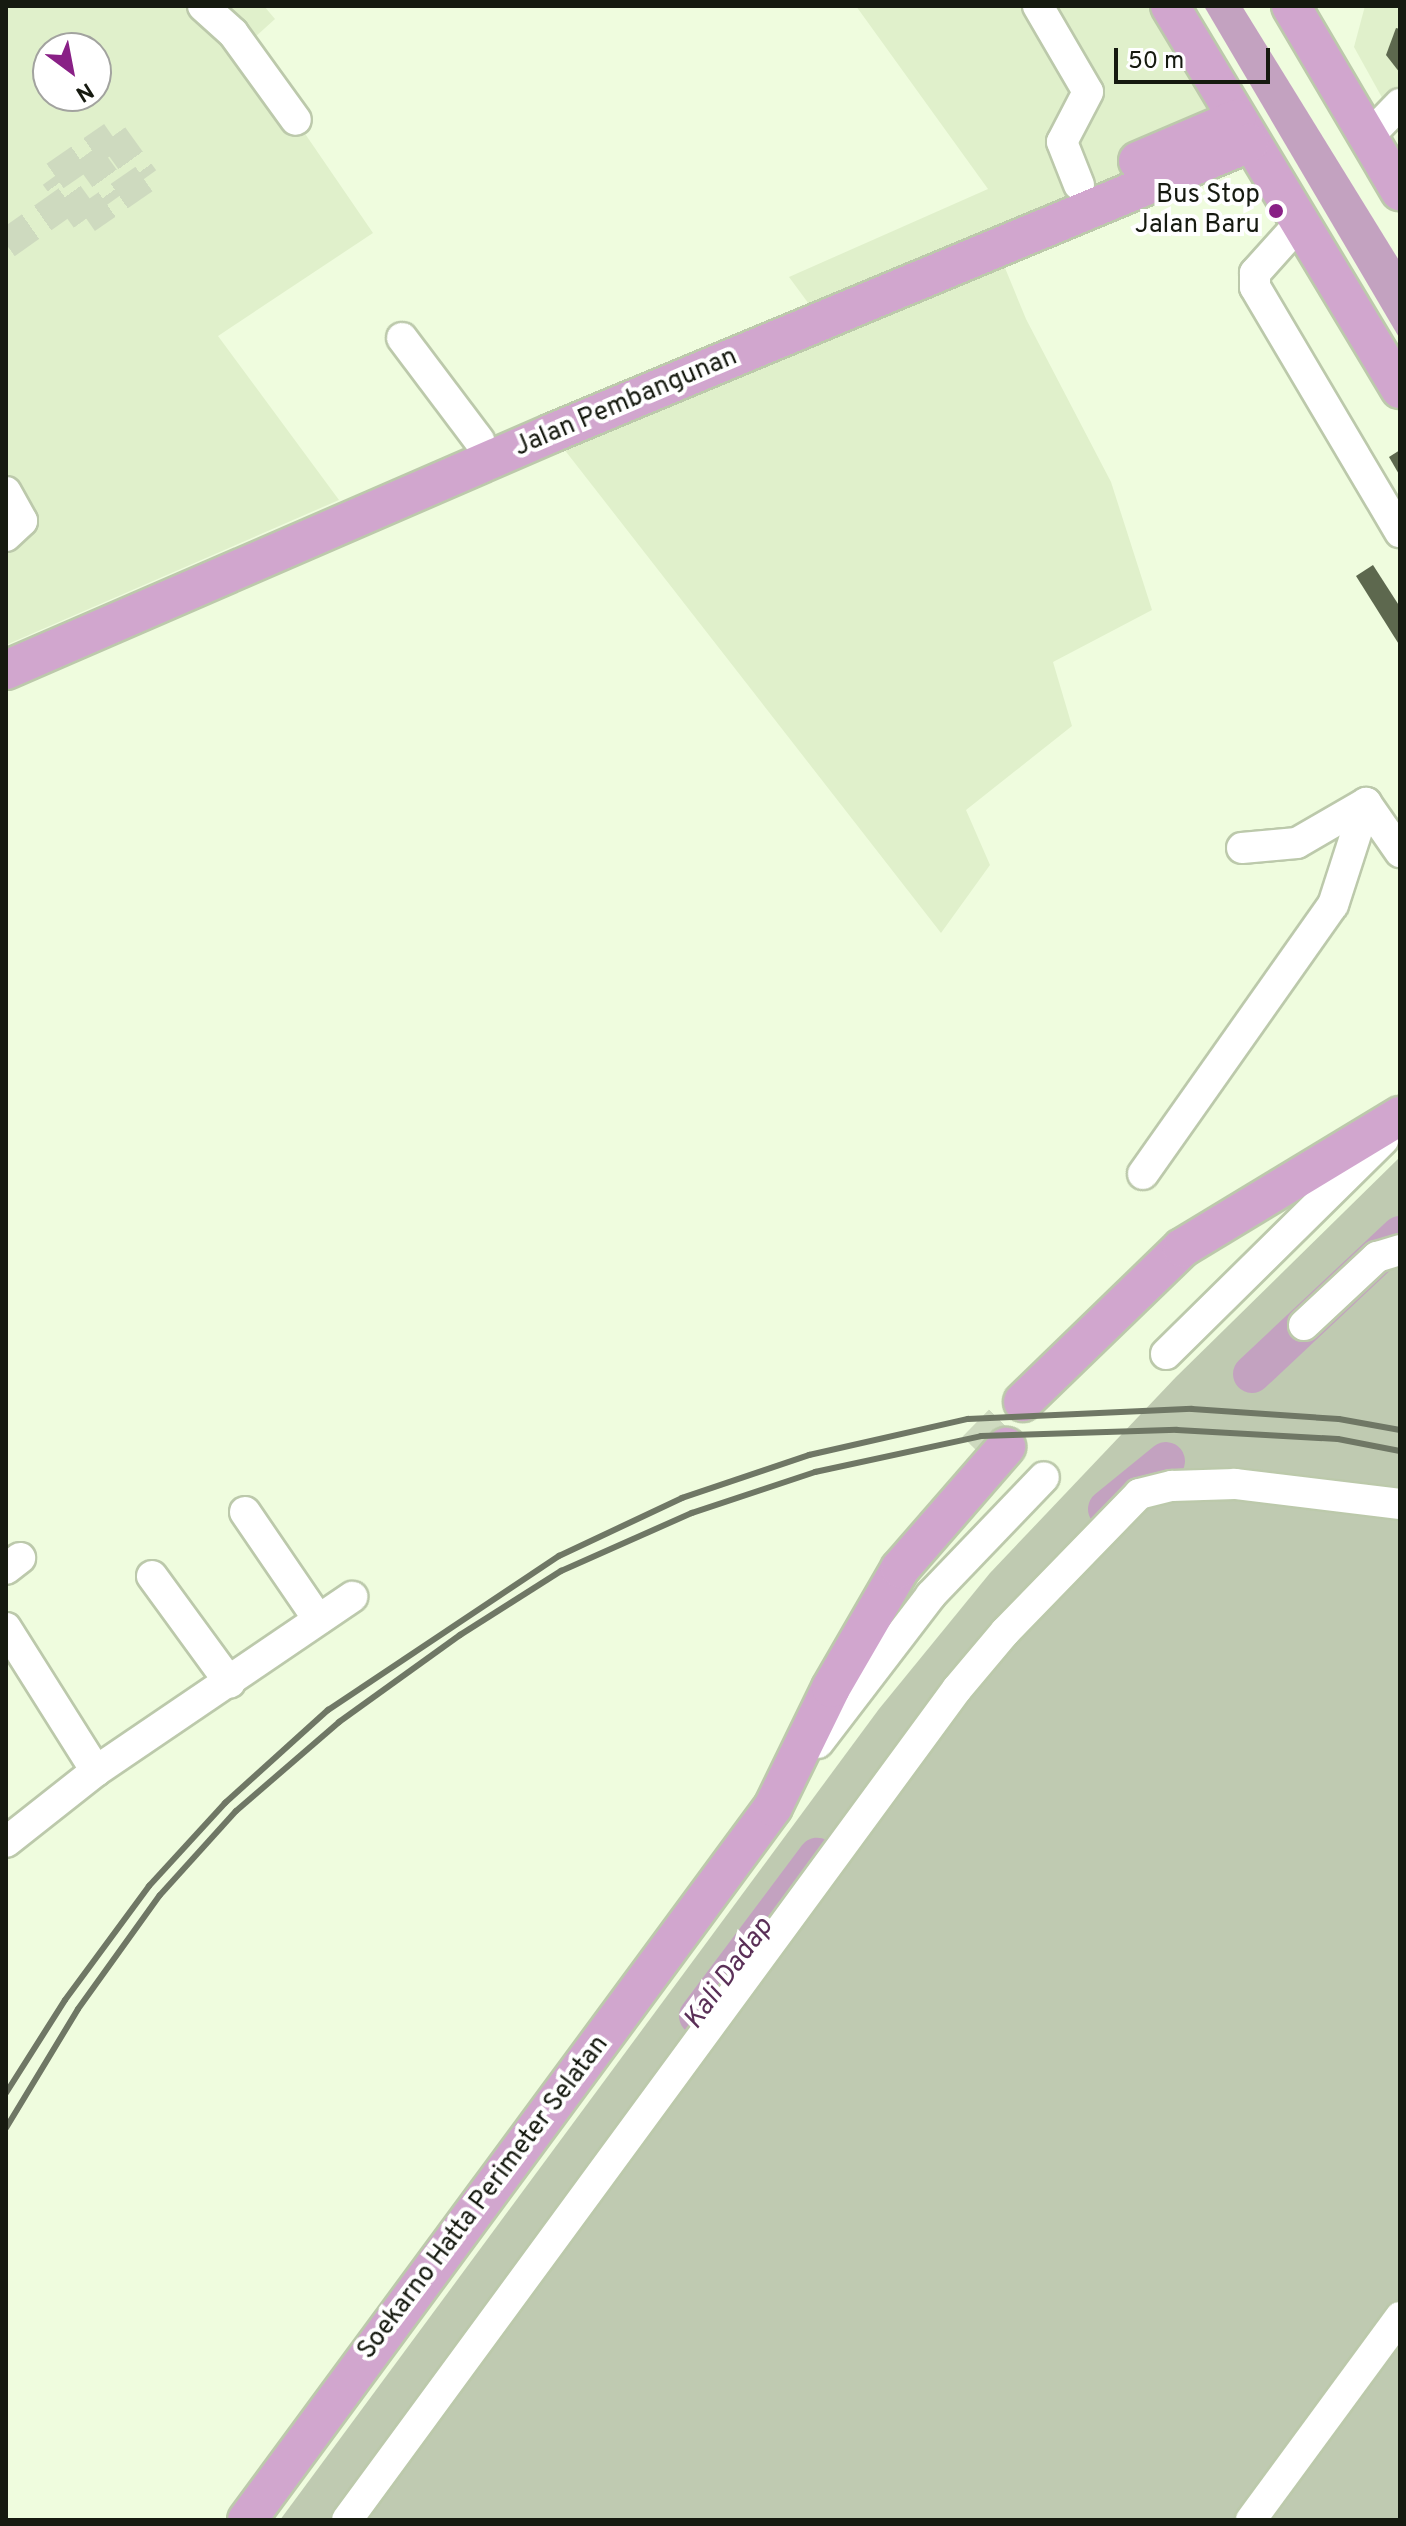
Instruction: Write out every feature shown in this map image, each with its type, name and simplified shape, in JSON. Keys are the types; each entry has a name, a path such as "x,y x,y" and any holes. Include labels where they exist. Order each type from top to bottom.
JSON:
{"main road":[{"path":"1170,6 1242,131 1400,389"},
{"path":"1291,6 1400,191"},
{"name":"Jalan Pembangunan","path":"6,645 1079,185 1242,131"},
{"name":"Jalan Pembangunan","path":"6,670 1242,131"},
{"path":"1036,1402 1195,1262 1319,1187 1394,1126"},
{"name":"Soekarno Hatta Perimeter Selatan","path":"247,2520 722,1877 773,1807 831,1688 900,1569 991,1449 905,1530 844,1622 763,1803 722,1877"}],"street":[{"path":"203,6 233,33 296,120"},
{"path":"1038,6 1088,92 1062,142 1079,185"},
{"path":"1368,137 1400,104"},
{"path":"1299,224 1255,273 1255,287 1400,532"},
{"path":"402,338 479,440"},
{"path":"6,492 22,521 6,536"},
{"path":"1242,848 1297,843 1366,803"},
{"path":"1366,803 1400,852"},
{"path":"1143,1174 1333,905 1366,803"},
{"path":"1166,1354 1394,1126"},
{"path":"1304,1325 1377,1257 1400,1250"},
{"path":"773,1807 889,1646 1044,1477"},
{"path":"347,2520 957,1689 1005,1632 1139,1494 1172,1486 1235,1484 1400,1504"},
{"path":"245,1512 318,1619"},
{"path":"152,1576 230,1683"},
{"path":"6,1842 96,1771 230,1683 352,1597"},
{"path":"6,1628 96,1771"},
{"path":"1251,2520 1400,2317"}],"shaded area":[{"path":"6,6 264,6 275,19 245,46 373,233 218,336 339,500 6,645"},
{"path":"856,6 1179,6 1260,157 996,246 1026,319 1111,482 1152,610 1053,662 1072,726 966,810 990,865 941,933 553,435 820,319 789,277 988,189"},
{"path":"1204,6 1242,6 1400,262 1400,339"},
{"path":"1365,6 1400,6 1400,130 1354,47"},
{"path":"1400,1157 1400,2520 280,2520 879,1709 990,1573 1176,1377"}],"building":[{"path":"1396,28 1400,29 1400,73 1386,55"},
{"path":"1400,450 1400,476 1389,457"},
{"path":"1373,565 1400,607 1400,646 1356,576"}],"waterway":[{"name":"Kali Dadap","path":"1252,1374 1400,1235"},
{"name":"Kali Dadap","path":"1107,1509 1166,1461"},
{"name":"Kali Dadap","path":"698,2016 817,1857"}],"tunnel":[{"path":"113,136 144,179 86,219 55,176 113,136"},
{"path":"87,154 118,197"},
{"path":"6,244 71,198"},
{"path":"976,1450 1023,1402"}],"railway":[{"path":"6,2093 65,2000 149,1886 225,1803 328,1710 559,1556 682,1498 809,1455 968,1419 1192,1409 1339,1419 1400,1430"},
{"path":"6,2128 78,2009 160,1895 236,1811 339,1722 460,1635 561,1571 692,1513 815,1472 981,1436 1177,1430 1338,1439 1400,1451"}],"place":[{"name":"Bus Stop Jalan Baru","path":"1276,211"}]}
